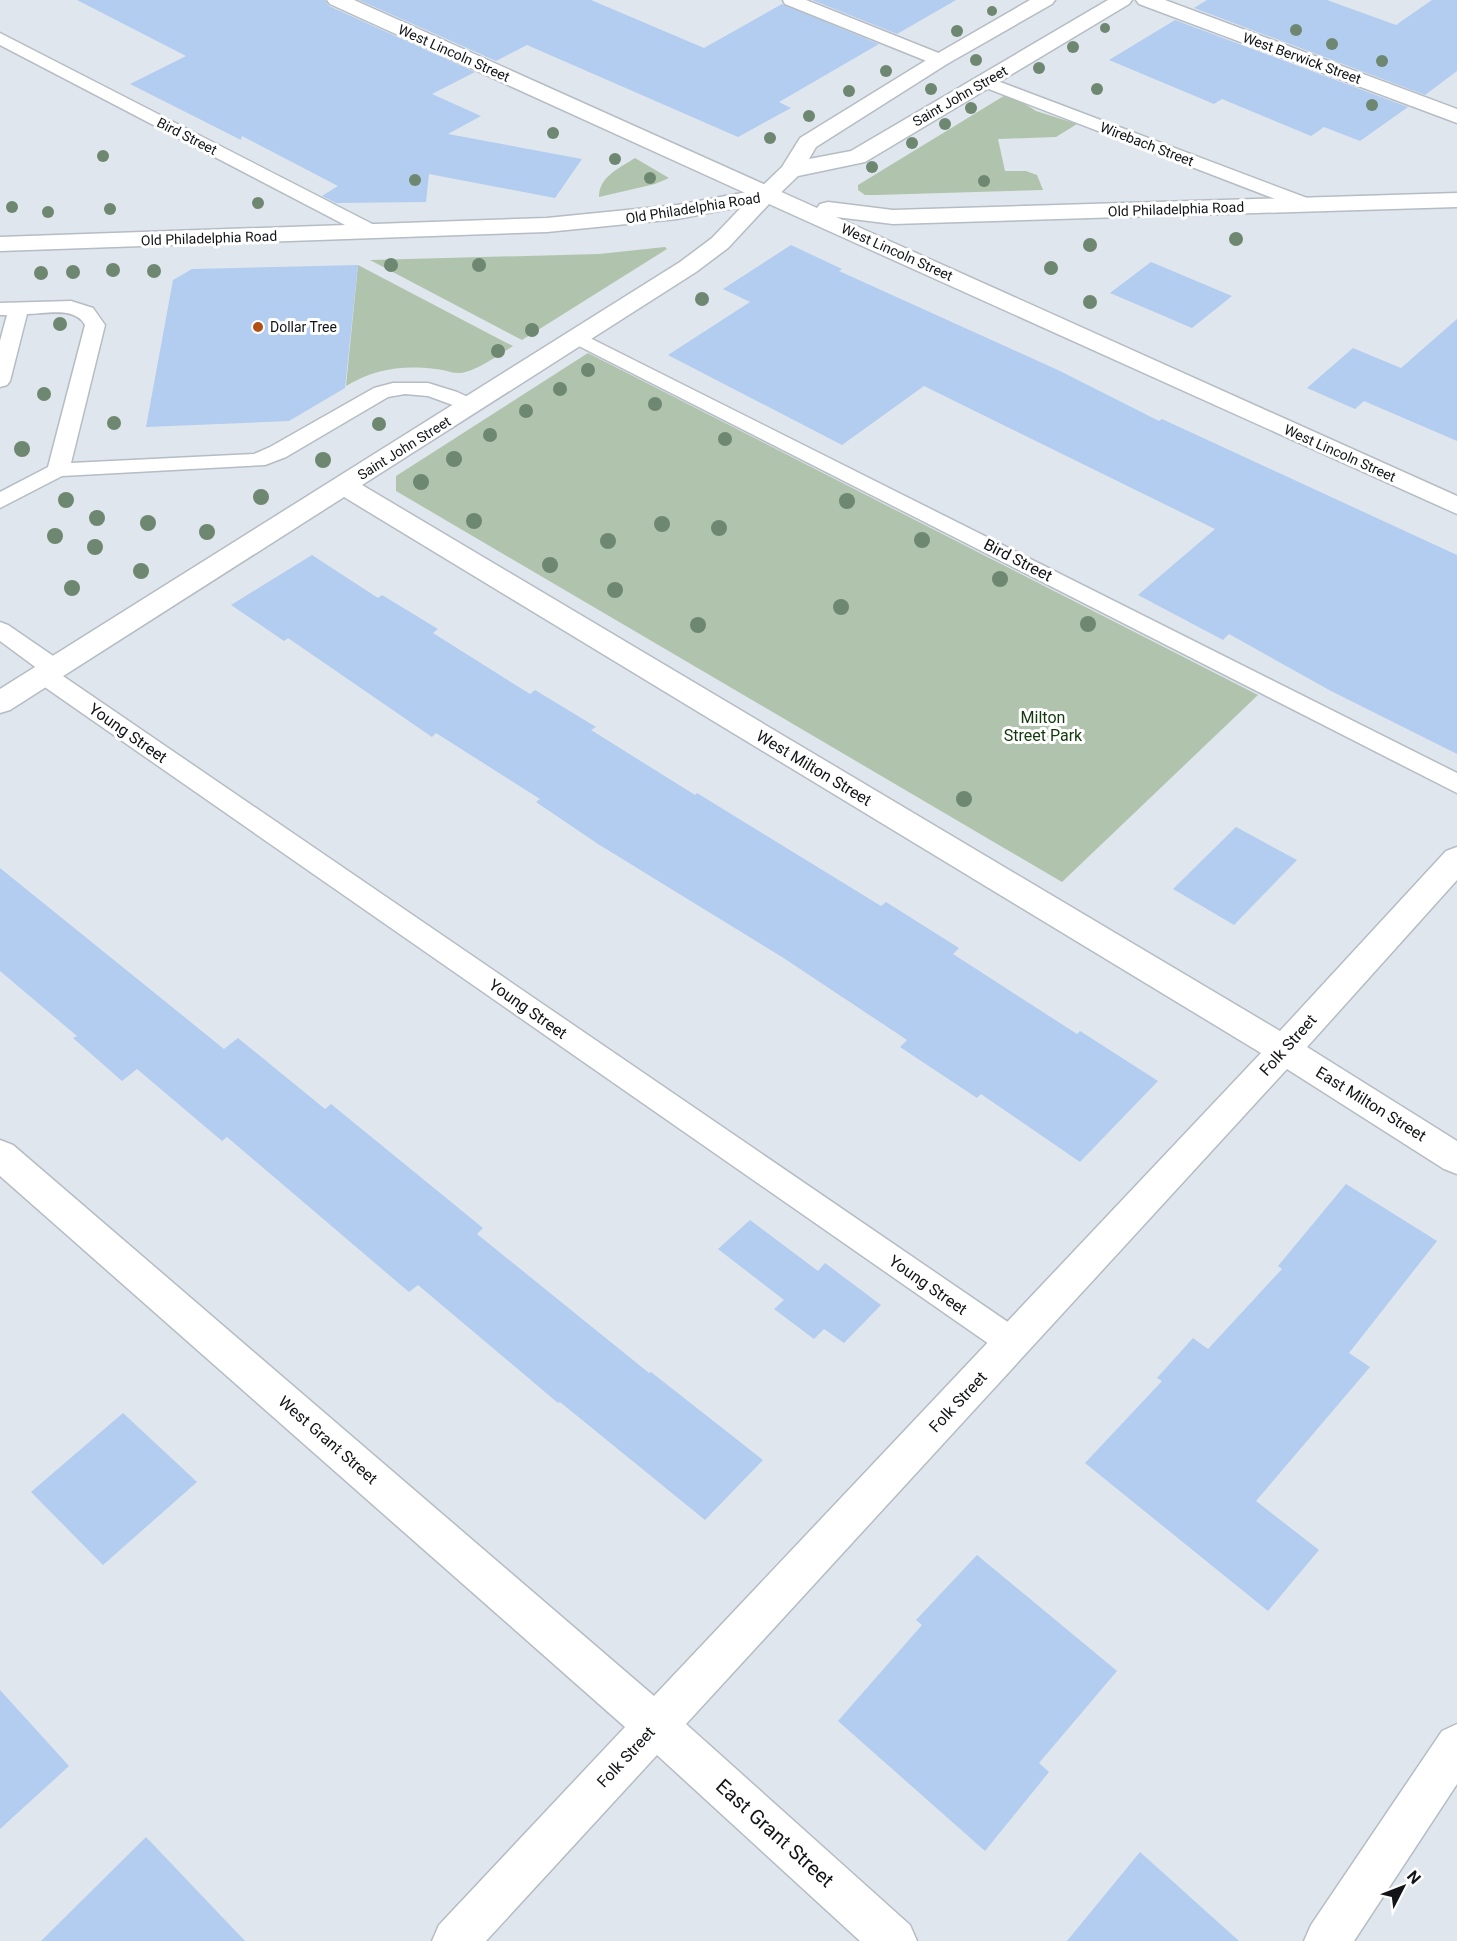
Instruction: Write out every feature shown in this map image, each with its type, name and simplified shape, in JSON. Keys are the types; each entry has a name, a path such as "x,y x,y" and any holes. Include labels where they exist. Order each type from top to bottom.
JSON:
{"street":[{"name":"West Lincoln Street","path":"337,0 1457,506"},
{"name":"Saint John Street","path":"0,703 688,267 720,243 790,171 808,143 940,60 1045,0"},
{"name":"Saint John Street","path":"790,171 857,157 1122,0"},
{"name":"West Berwick Street","path":"1146,0 1457,116"},
{"name":"Old Philadelphia Road","path":"0,244 375,233 622,219 676,212 765,195 852,213 893,217 1457,200"},
{"name":"West Milton Street","path":"344,486 1284,1050"},
{"name":"Folk Street","path":"455,1941 1013,1343 1457,859"},
{"name":"East Milton Street","path":"1284,1050 1457,1159"},
{"name":"West Grant Street","path":"0,1155 655,1725"},
{"name":"East Grant Street","path":"655,1725 894,1941"},
{"path":"1327,1941 1457,1746"}],"lane":[{"path":"792,0 940,60"},
{"name":"Bird Street","path":"0,38 375,233"},
{"name":"Wirebach Street","path":"987,82 1308,205"},
{"path":"0,381 9,309 81,309 88,313 95,325 58,470"},
{"name":"Bird Street","path":"578,338 1457,784"},
{"path":"0,501 58,470 245,461 267,457 381,392 395,388 436,390 472,406"},
{"name":"Young Street","path":"0,630 49,672 1013,1343"}],"green space":[{"path":"1007,94 1026,101 1025,104 1036,111 1077,124 1056,137 998,139 1005,171 1026,171 1037,175 1043,190 865,195 858,190 858,185"},
{"path":"635,158 669,178 655,184 599,197 606,178"},
{"path":"665,247 667,249 522,340 370,260 599,254"},
{"path":"358,265 513,346 472,370 464,372 400,368 378,372 346,386"},
{"name":"Milton Street Park","path":"588,353 1258,695 1062,882 396,491 396,476"}],"building":[{"path":"77,0 325,0 329,6 475,72 432,94 481,116 448,134 582,159 555,198 429,174 426,202 336,203 322,196 338,186 242,136 241,140 130,84 186,56"},
{"path":"359,0 591,0 704,48 782,4 879,44 779,102 791,108 738,137 527,45 496,61"},
{"path":"812,0 956,0 897,34"},
{"path":"1207,0 1327,0 1396,25 1432,0 1457,0 1457,71 1425,95 1194,8"},
{"path":"1175,20 1408,107 1360,141 1324,127 1311,136 1222,99 1214,104 1109,60"},
{"path":"791,245 842,269 839,271 1060,371 1159,421 1162,419 1457,555 1457,754 1331,691 1229,634 1223,640 1138,595 1215,529 924,386 842,445 668,355 750,302 723,289"},
{"path":"1151,262 1232,296 1192,328 1110,293"},
{"name":"Dollar Tree","path":"358,265 345,388 289,421 146,427 173,280 192,269"},
{"path":"1457,319 1457,441 1364,401 1355,409 1307,388 1353,348 1401,368"},
{"path":"312,555 378,598 382,595 438,629 433,633 530,694 535,690 596,727 591,730 695,795 697,793 881,906 886,902 959,948 953,954 1077,1034 1080,1031 1158,1081 1080,1162 981,1094 977,1098 900,1047 907,1040 782,957 598,844 536,802 540,799 436,733 432,737 288,638 284,641 231,605"},
{"path":"1236,827 1297,860 1234,925 1173,889"},
{"path":"0,868 224,1049 238,1038 325,1109 331,1104 483,1228 477,1234 649,1373 651,1372 763,1460 705,1520 560,1402 558,1403 418,1285 409,1292 227,1137 222,1141 137,1069 122,1081 73,1038 77,1036 0,971"},
{"path":"1346,1184 1437,1241 1349,1353 1370,1367 1256,1501 1319,1550 1268,1611 1085,1463 1162,1381 1157,1378 1193,1338 1208,1349 1282,1269 1278,1266"},
{"path":"750,1220 818,1271 825,1263 881,1305 844,1343 824,1329 814,1339 774,1309 784,1300 718,1249"},
{"path":"123,1413 197,1482 103,1565 31,1492"},
{"path":"977,1555 1117,1671 1039,1763 1049,1772 985,1851 838,1721 922,1625 916,1620"},
{"path":"0,1690 69,1766 0,1829"},
{"path":"146,1837 245,1941 41,1941"},
{"path":"1140,1852 1239,1941 1067,1941"}],"place":[{"name":"Dollar Tree","path":"258,327"}]}
